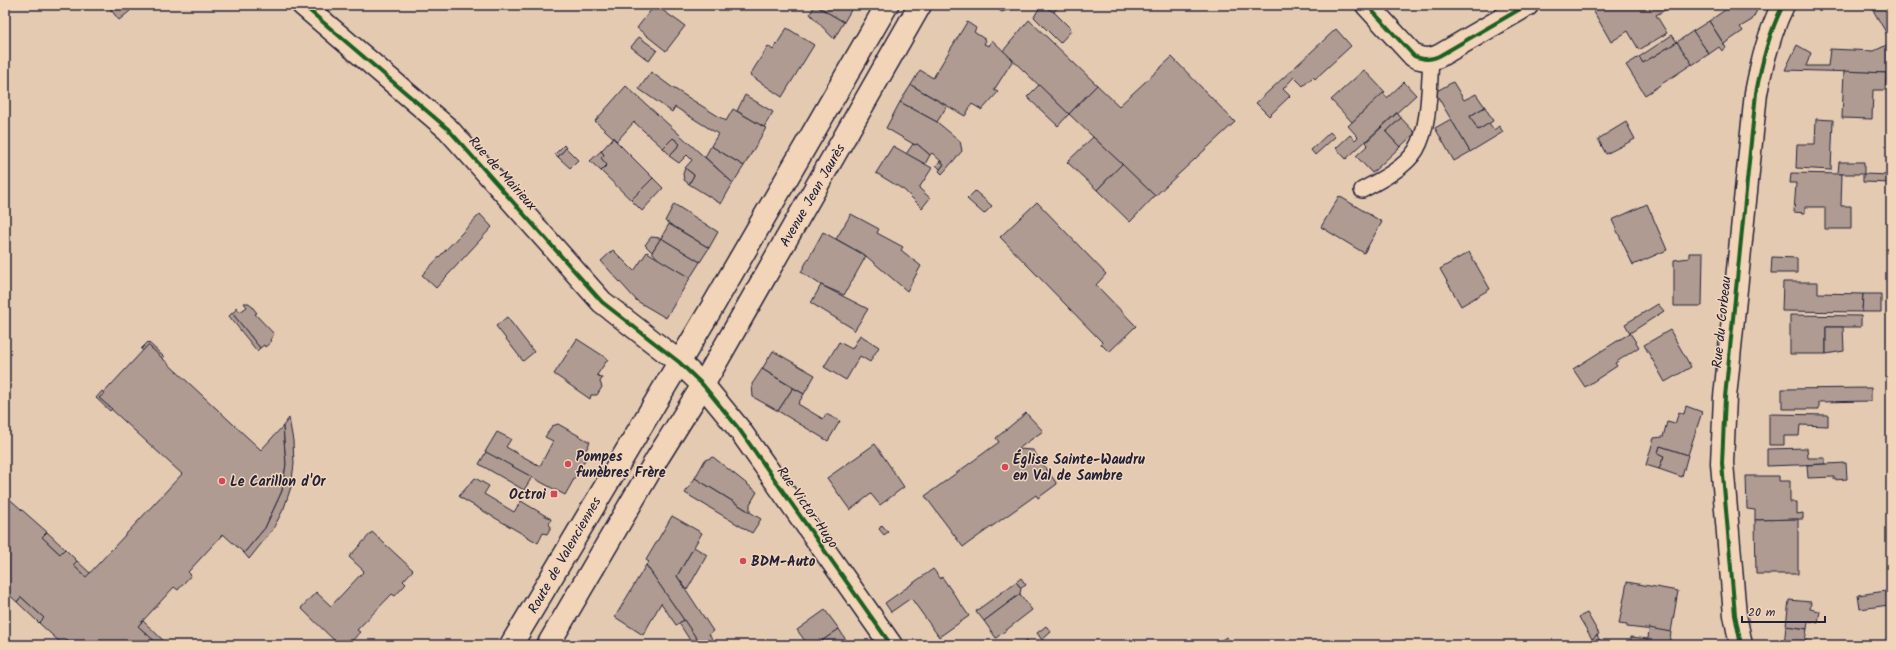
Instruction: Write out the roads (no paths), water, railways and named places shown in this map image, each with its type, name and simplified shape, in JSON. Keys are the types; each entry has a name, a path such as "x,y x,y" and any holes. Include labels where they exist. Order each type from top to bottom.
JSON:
{"street":[{"name":"Rue de Mairieux","path":"303,5 448,129 602,302 680,362 703,385"},
{"path":"680,362 887,5"},
{"name":"Avenue Jean Jaurès","path":"703,385 920,5"},
{"path":"1367,5 1414,56 1422,59 1431,59 1527,5"},
{"name":"Rue du Corbeau","path":"1741,645 1735,614 1722,463 1724,397 1756,93 1763,59 1773,25 1783,5"},
{"path":"748,246 774,261"},
{"name":"Route de Valenciennes","path":"511,645 680,362"},
{"path":"548,645 622,516 703,385"},
{"name":"Rue Victor-Hugo","path":"703,385 739,429 891,645"}],"lane":[{"path":"1362,190 1391,174 1416,151 1424,131 1431,59"}],"place":[{"name":"Pompes funèbres Frère","path":"568,464"},
{"name":"Église Sainte-Waudru en Val de Sambre","path":"1005,467"},
{"name":"Le Carillon d'Or","path":"222,481"},
{"name":"Octroi","path":"554,494"},
{"name":"BDM-Auto","path":"743,561"}]}
